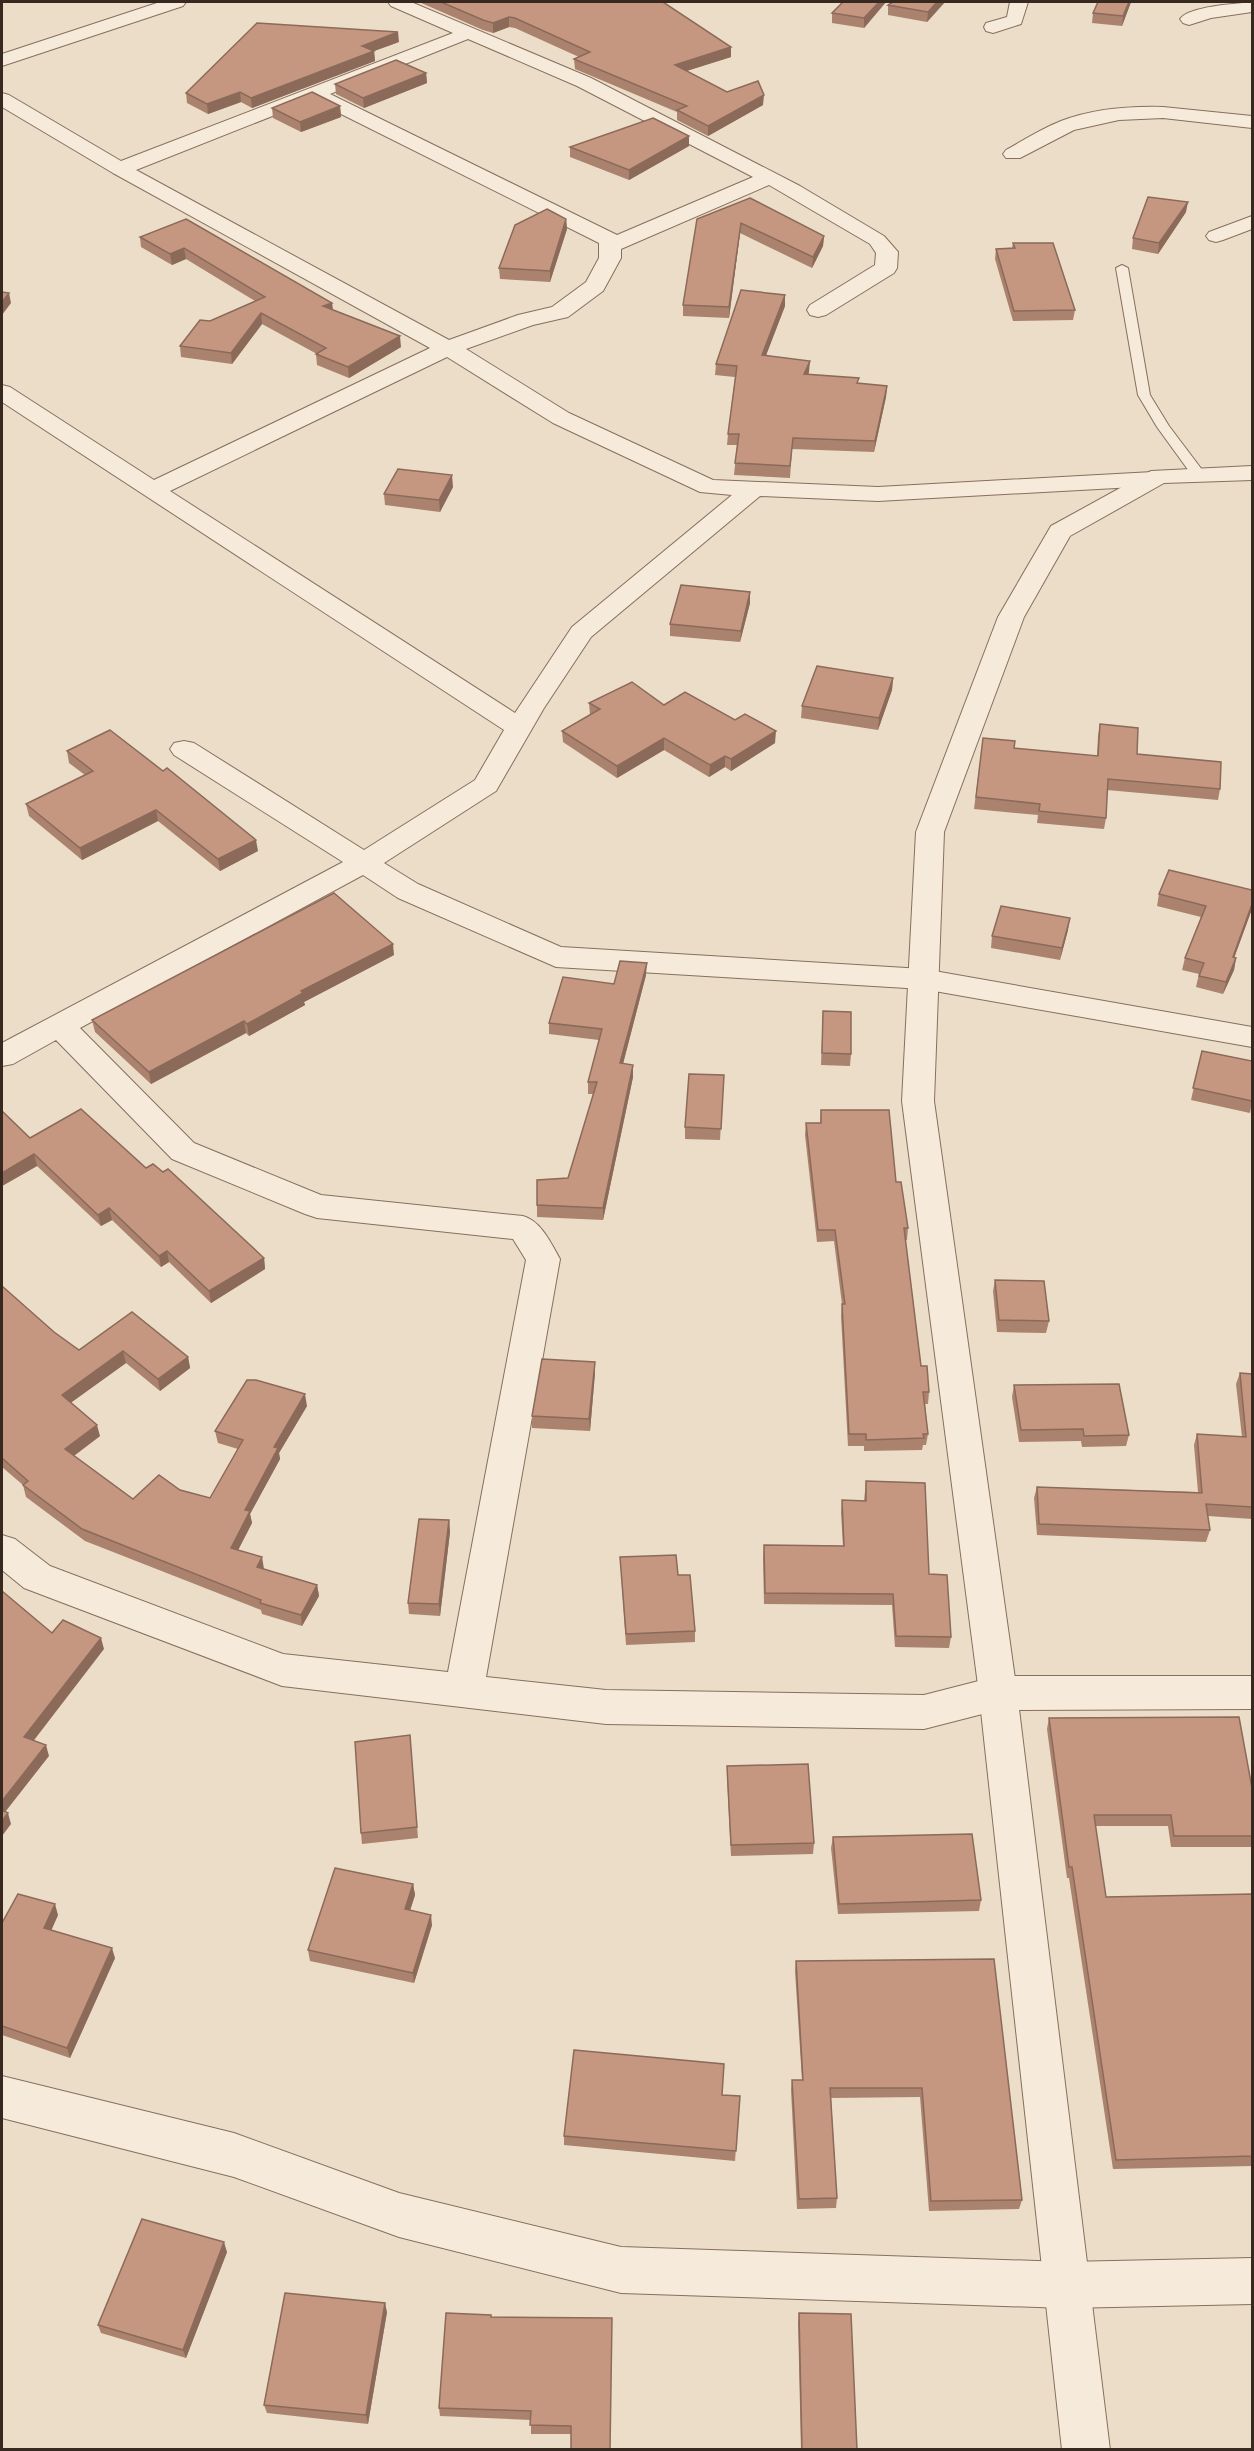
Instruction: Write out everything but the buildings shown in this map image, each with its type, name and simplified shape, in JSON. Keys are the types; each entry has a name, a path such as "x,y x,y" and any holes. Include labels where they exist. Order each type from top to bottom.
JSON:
{"street":[{"path":"5,54 177,2"},
{"path":"397,2 584,82 769,178 877,240 887,252 886,268 818,310"},
{"path":"993,27 1015,20 1019,2"},
{"path":"1189,19 1209,13 1252,7"},
{"path":"120,169 468,33"},
{"path":"152,490 447,348 526,320 560,312 595,286 610,258 609,240 314,93"},
{"path":"2,99 120,169 447,348 561,418 709,487 878,494 1153,480"},
{"path":"1013,154 1073,123 1106,116 1162,111 1252,122"},
{"path":"610,246 769,178"},
{"path":"1216,236 1252,222"},
{"path":"2,392 519,728"},
{"path":"1086,2450 998,1693 918,1101 930,832 1011,617 1060,531 1159,476 1252,473"},
{"path":"2,1056 364,863 486,785 519,728 581,632 754,489"},
{"path":"184,749 408,891 556,957 923,979 1252,1037"},
{"path":"60,1026 183,1151 317,1206 523,1228 543,1259 464,1691"},
{"path":"2,1550 37,1577 282,1670 464,1691 606,1707 924,1712 998,1693 1252,1693"},
{"path":"2,2097 234,2155 399,2215 621,2270 1066,2285 1252,2281"}],"lane":[{"path":"1122,268 1144,395 1163,428 1199,475"}]}
